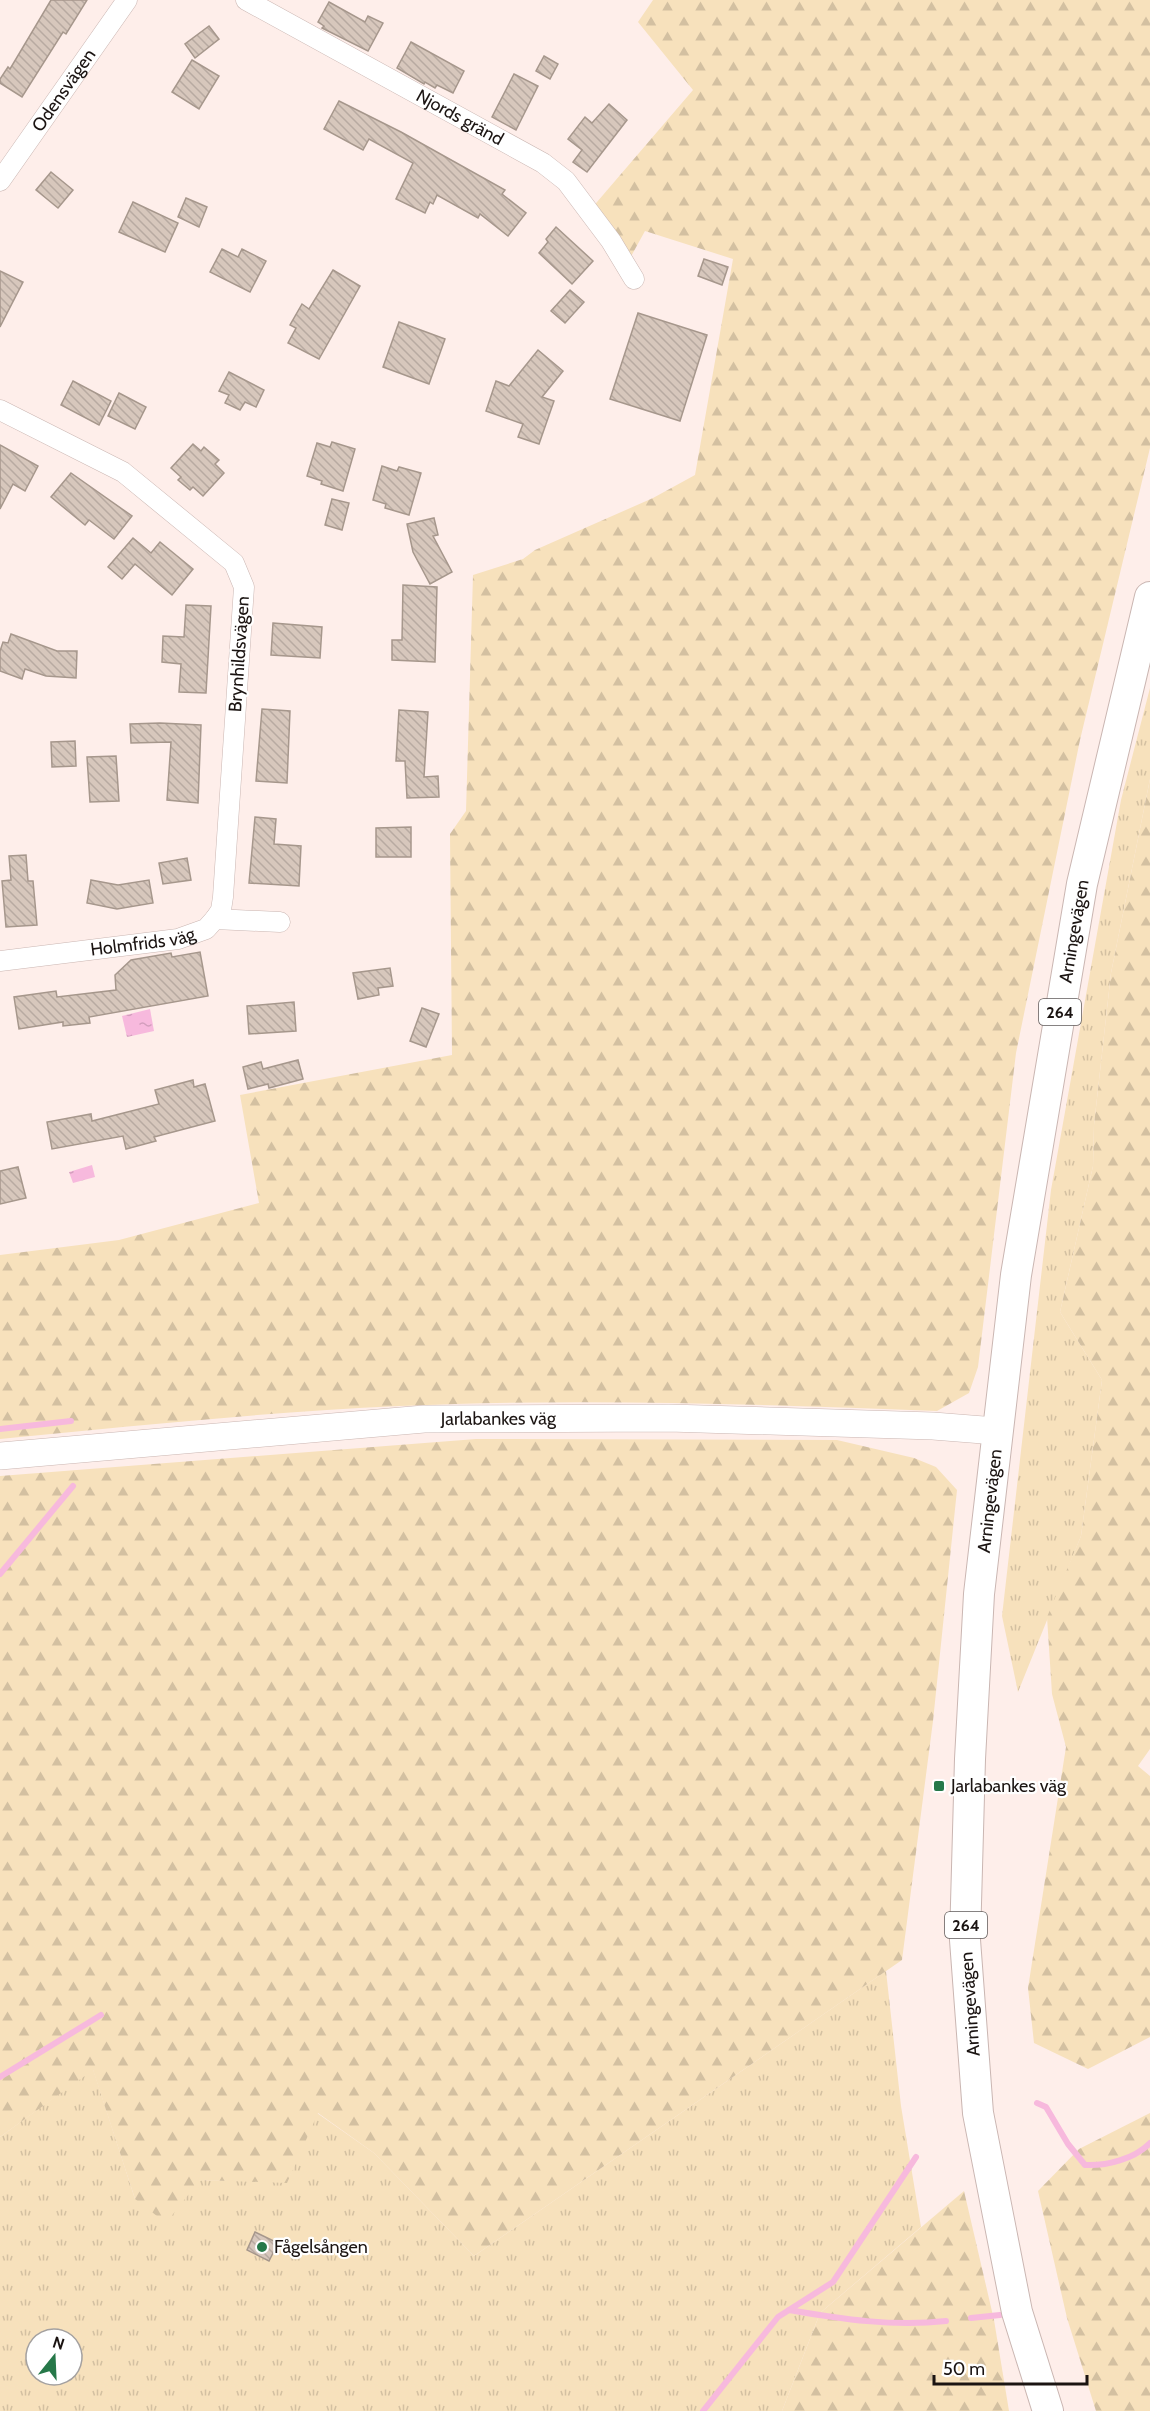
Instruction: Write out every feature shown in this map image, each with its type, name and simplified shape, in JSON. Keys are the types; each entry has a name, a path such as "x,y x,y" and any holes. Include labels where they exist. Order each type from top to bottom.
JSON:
{"main road":[{"name":"Arningevägen","path":"1048,2411 1017,2312 978,2113 965,1940 970,1759 979,1594 996,1431 1016,1275 1082,884 1150,597"},
{"name":"Jarlabankes väg","path":"0,1456 424,1419 669,1418 933,1426 996,1431"}],"street":[{"name":"Odensvägen","path":"0,181 127,0"},
{"name":"Njords gränd","path":"246,0 543,163 566,181 611,241 634,279"},
{"name":"Brynhildsvägen","path":"0,410 123,472 234,563 244,587 223,897 221,910 215,919"},
{"name":"Holmfrids väg","path":"0,961 178,939 206,928 215,919 280,922"}],"green space":[{"path":"653,0 1150,0 1150,448 1080,740 1016,1053 978,1367 969,1393 937,1411 668,1403 534,1402 400,1406 200,1420 0,1439 0,1255 119,1240 259,1203 240,1095 452,1055 450,834 466,811 473,575 523,559 535,550 653,498 695,475 733,259 645,231 629,260 591,209 693,90 638,22"},
{"path":"1150,688 1150,779 1111,973 1094,1125 1093,1166 1060,1312 1102,1380 1081,1536 1018,1692 1002,1616 1051,1190 1121,800"},
{"path":"1150,779 1150,1749 1138,1766 1150,1776 1150,2037 1088,2069 1034,2043 1028,1988 1066,1747 1052,1694 1047,1617 1081,1536 1102,1380 1060,1312 1093,1166 1094,1125 1111,973"},
{"path":"476,1439 837,1440 914,1458 936,1467 957,1490 933,1721 902,1960 474,2256 374,2153 318,2113 287,2183 200,2180 166,2223 135,2199 93,2070 0,2137 0,1476"},
{"path":"886,1971 901,2106 921,2227 820,2313 782,2411 0,2411 0,2137 93,2069 135,2199 200,2180 287,2182 317,2113 374,2153 474,2256"},
{"path":"1150,2113 1150,2411 1096,2411 1067,2318 1038,2191 1079,2149"},
{"path":"964,2191 994,2320 1009,2411 782,2411 820,2313"}],"water":[{"path":"150,1009 154,1031 127,1037 122,1016"},
{"path":"92,1165 95,1177 73,1183 69,1172"}],"building":[{"path":"51,0 87,0 66,34 63,32 22,97 0,83 0,79 8,67 10,69"},
{"path":"329,2 365,22 368,16 383,23 368,51 322,28 324,26 318,22"},
{"path":"209,26 219,39 195,58 185,44"},
{"path":"411,42 464,71 453,93 437,85 435,88 425,82 424,84 397,68"},
{"path":"544,56 558,64 550,79 536,71"},
{"path":"192,60 219,76 199,109 172,92"},
{"path":"514,74 538,86 516,130 492,117"},
{"path":"339,101 401,132 505,190 502,194 526,213 508,236 480,214 478,218 437,195 433,204 430,202 425,213 396,199 413,163 369,139 363,150 324,129"},
{"path":"609,104 627,120 587,172 573,162 582,150 568,139 585,117 592,123"},
{"path":"51,172 73,190 58,208 36,190"},
{"path":"186,198 207,207 199,227 178,217"},
{"path":"133,202 178,223 165,252 119,232"},
{"path":"556,227 593,261 572,284 539,253 548,242 546,239"},
{"path":"222,249 238,257 242,249 266,261 250,292 210,272"},
{"path":"704,259 728,267 722,285 698,276"},
{"path":"333,270 360,286 319,359 288,343 296,328 290,325 302,304 309,309"},
{"path":"0,271 23,282 0,327"},
{"path":"570,290 584,302 565,323 551,311"},
{"path":"638,313 707,335 680,421 610,399"},
{"path":"399,322 445,339 429,384 383,367"},
{"path":"538,350 563,371 542,397 554,401 539,444 518,437 523,424 486,411 496,381 509,386"},
{"path":"229,372 264,390 256,407 245,402 240,410 225,403 229,395 219,391"},
{"path":"73,381 111,401 99,425 61,405"},
{"path":"119,393 146,407 135,429 108,416"},
{"path":"332,442 355,449 343,491 321,484 322,481 307,476 317,443 330,447"},
{"path":"193,444 201,451 204,447 219,460 215,464 224,473 203,496 193,487 190,490 178,480 181,477 171,468"},
{"path":"0,445 38,466 25,491 13,484 0,509"},
{"path":"382,466 397,471 399,467 421,473 409,515 385,508 386,504 373,500"},
{"path":"71,473 132,516 114,539 89,520 85,525 51,497"},
{"path":"332,499 349,503 342,530 325,525"},
{"path":"434,518 438,535 433,536 452,572 430,584 413,552 407,524"},
{"path":"133,538 151,553 160,542 193,569 172,595 135,564 122,579 108,567"},
{"path":"403,585 437,587 435,662 392,660 392,640 402,640"},
{"path":"186,605 211,606 206,693 179,692 181,664 162,662 163,636 184,637"},
{"path":"273,623 322,627 320,658 271,655"},
{"path":"11,634 57,651 77,651 76,678 46,676 25,669 22,679 0,671 0,651 3,642 8,643"},
{"path":"262,709 290,711 287,783 256,781"},
{"path":"399,710 428,712 424,777 438,776 439,797 407,798 405,761 396,761"},
{"path":"130,724 201,725 198,803 167,800 171,742 131,743"},
{"path":"75,741 76,766 52,767 51,742"},
{"path":"116,756 119,801 90,802 87,757"},
{"path":"255,817 276,819 274,844 301,846 299,886 249,883"},
{"path":"411,827 411,857 376,857 376,828"},
{"path":"26,855 28,881 33,881 37,925 6,927 2,881 11,880 9,856"},
{"path":"187,858 191,880 163,884 159,863"},
{"path":"91,880 118,885 149,880 153,903 117,909 87,903"},
{"path":"200,952 208,996 89,1017 90,1023 63,1026 63,1022 19,1029 14,997 56,991 57,997 116,990 115,975 131,960 171,953 172,957"},
{"path":"390,968 393,986 378,988 379,995 358,999 353,973"},
{"path":"294,1002 296,1031 249,1034 247,1006"},
{"path":"422,1008 439,1014 426,1047 410,1041"},
{"path":"298,1060 303,1079 269,1088 268,1084 248,1089 243,1067 261,1062 263,1069"},
{"path":"193,1080 194,1087 205,1084 215,1121 154,1137 156,1141 126,1149 123,1136 52,1149 47,1122 91,1114 92,1121 159,1104 155,1090"},
{"path":"18,1167 26,1198 0,1204 0,1171"},
{"name":"Fågelsången","path":"255,2232 278,2243 269,2261 247,2250"}],"waterway":[{"path":"0,1429 71,1421"},
{"path":"0,1574 73,1486"},
{"path":"0,2077 101,2015"},
{"path":"1037,2103 1046,2107 1068,2144 1085,2165 1120,2160 1144,2149 1150,2143"},
{"path":"703,2411 778,2317 833,2282 916,2157"},
{"path":"789,2310 887,2323 946,2321"},
{"path":"971,2318 1000,2315"}],"place":[{"name":"Jarlabankes väg","path":"939,1786"},
{"name":"Fågelsången","path":"262,2247"}]}
